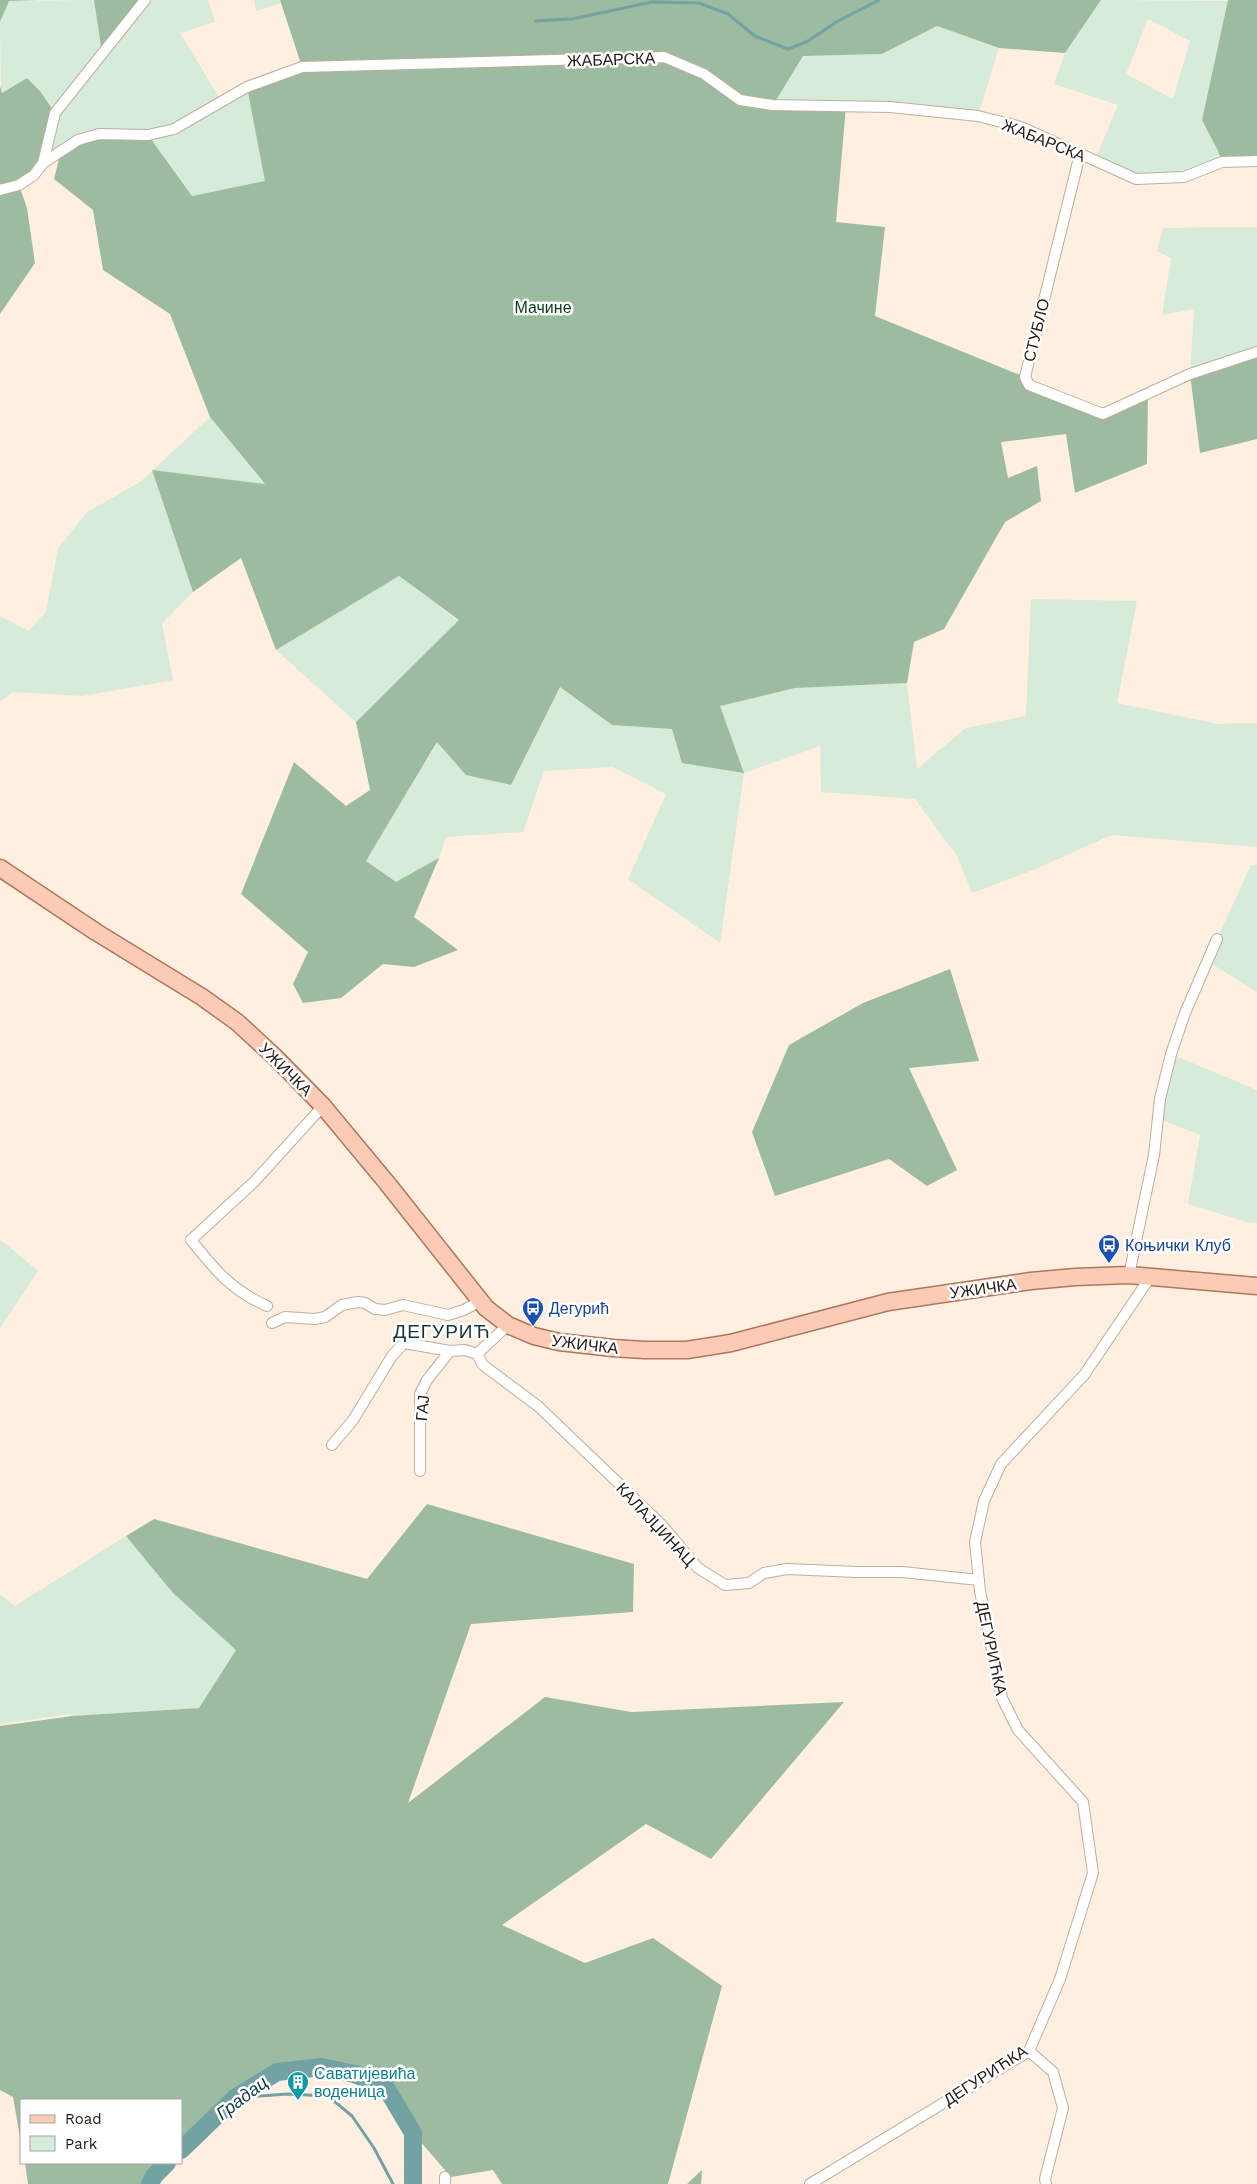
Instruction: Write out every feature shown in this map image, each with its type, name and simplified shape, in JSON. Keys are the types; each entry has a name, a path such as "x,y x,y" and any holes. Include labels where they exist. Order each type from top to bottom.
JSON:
{"main road":[{"name":"УЖИЧКА","path":"0,868 66,913 218,1008 263,1046 323,1106 387,1183 480,1301 498,1319 534,1336 559,1342 644,1350 687,1350 731,1343 865,1306 915,1297 1061,1278 1128,1275 1257,1286"}],"street":[{"path":"43,163 52,123 59,108 145,0"},
{"name":"ЖАБАРСКА","path":"0,190 19,185 34,175 43,163 78,140 99,134 148,135 174,130 247,87 302,67 664,57 704,74 740,100 772,106 890,107 978,116 1021,127 1136,179 1184,178 1222,162 1257,160"},
{"name":"СТУБЛО","path":"1078,153 1078,162 1025,377 1029,385 1103,414 1190,374 1257,352"},
{"path":"1128,1275 1154,1155 1160,1100 1170,1054 1184,1013 1217,939"},
{"path":"267,1306 250,1298 230,1284 191,1240 255,1181 323,1106"},
{"name":"ДЕГУРИЋКА","path":"810,2184 1029,2051 1060,1979 1093,1873 1083,1802 1018,1730 1002,1698 979,1580 975,1542 984,1501 1001,1464 1084,1375 1151,1276"},
{"path":"272,1323 285,1317 315,1319 325,1317 342,1305 358,1302 365,1303 375,1309 385,1310 403,1305 448,1315 464,1310 480,1301"},
{"path":"332,1445 353,1420 392,1356 404,1343 450,1351 465,1350 477,1354 508,1325"},
{"name":"ГАЈ","path":"420,1471 420,1394 427,1380 450,1351"},
{"name":"КАЛАЈЏИНАЦ","path":"477,1354 483,1364 539,1407 661,1524 698,1568 725,1585 749,1583 764,1573 787,1569 902,1572 979,1580"},
{"path":"1029,2051 1053,2072 1064,2108 1045,2179 1046,2184"}],"green space":[{"path":"0,0 39,0 9,1 0,22"},
{"path":"94,0 102,52 145,0 208,0 215,22 180,33 222,102 247,87 266,181 192,196 148,135 99,134 43,163 55,113 40,91 27,78 1,93 0,22 9,1"},
{"path":"94,0 145,0 102,53"},
{"path":"254,0 280,0 281,3 256,11"},
{"name":"Мачине","path":"280,0 1101,0 1065,53 999,48 937,26 882,54 803,56 773,105 846,106 836,222 885,227 875,316 1025,377 1029,385 1103,414 1148,394 1147,464 1075,493 1066,434 1001,442 1008,478 1037,466 1041,501 1005,522 944,629 914,642 907,683 795,688 720,706 744,773 682,763 672,729 612,725 560,687 511,785 466,775 437,742 366,861 396,882 439,858 414,917 458,950 414,967 383,964 341,998 303,1003 293,984 308,952 241,894 294,762 346,806 370,790 356,722 459,620 399,576 276,650 241,558 193,592 152,470 265,484 210,417 170,314 103,270 93,210 54,179 61,151 78,140 148,135 192,196 265,181 247,87 302,67"},
{"path":"1101,0 1228,1 1202,120 1222,162 1184,177 1136,179 1095,160 1118,105 1054,84 1065,53","holes":["1148,19 1190,41 1173,99 1126,74"]},
{"path":"1228,0 1257,0 1257,161 1222,162 1202,120"},
{"path":"937,26 999,48 978,116 772,105 803,56 882,54"},
{"path":"27,78 40,91 55,113 43,163 19,185 27,208 35,263 0,314 0,86 2,93"},
{"path":"1257,227 1257,352 1190,374 1194,309 1162,315 1171,258 1157,251 1163,228"},
{"path":"1257,352 1257,439 1200,453 1190,374"},
{"path":"210,417 265,485 152,471 193,592 162,624 173,680 83,696 13,692 0,701 0,616 29,631 46,611 58,549 86,513 140,482"},
{"path":"399,576 459,621 356,722 276,650"},
{"path":"1031,599 1137,601 1117,703 1218,724 1257,723 1257,847 1111,835 1036,869 972,893 957,856 915,799 821,792 820,746 744,773 720,943 628,879 666,794 613,767 544,771 523,832 446,837 439,858 396,883 366,861 438,742 466,775 511,785 560,687 612,725 672,729 744,772 719,706 795,688 907,683 917,769 966,728 1026,716"},
{"path":"1251,865 1257,865 1257,992 1207,961"},
{"path":"950,969 979,1061 909,1068 957,1170 927,1186 889,1159 775,1196 752,1132 789,1045 863,1003"},
{"path":"1171,1054 1257,1090 1257,1223 1246,1222 1188,1204 1200,1135 1158,1118"},
{"path":"0,1239 38,1271 0,1329"},
{"path":"427,1504 634,1564 633,1612 471,1624 408,1803 545,1697 631,1712 844,1702 711,1859 646,1824 502,1925 585,1963 653,1938 722,1986 668,2184 502,2184 493,2170 451,2177 413,2133 385,2086 354,2074 322,2067 277,2072 235,2098 182,2149 182,2099 20,2099 20,2137 13,2097 0,2090 0,1726 72,1716 199,1708 236,1650 173,1593 126,1536 154,1519 367,1579"},
{"path":"126,1536 173,1593 236,1650 199,1708 72,1716 70,1714 0,1724 0,1594 15,1606"},
{"path":"25,2164 166,2164 143,2184 28,2184"},
{"path":"702,2170 701,2184 687,2184"}],"waterway":[{"path":"535,21 572,19 652,2 699,3 728,14 755,36 788,49 808,41 838,21 879,0"},
{"name":"Градац","path":"182,2149 235,2098 277,2072 322,2067 354,2074 385,2086 413,2133 413,2184"},
{"path":"235,2098 287,2094 328,2096 352,2116 374,2148 393,2184"},
{"name":"Градац","path":"150,2184 154,2176 166,2164"}],"place":[{"name":"Коњички Клуб","path":"1109,1264"},
{"name":"Дегурић","path":"533,1327"},
{"name":"Саватијевића воденица","path":"298,2101"}],"district":[{"name":"ДЕГУРИЋ","path":"442,1331"}]}
